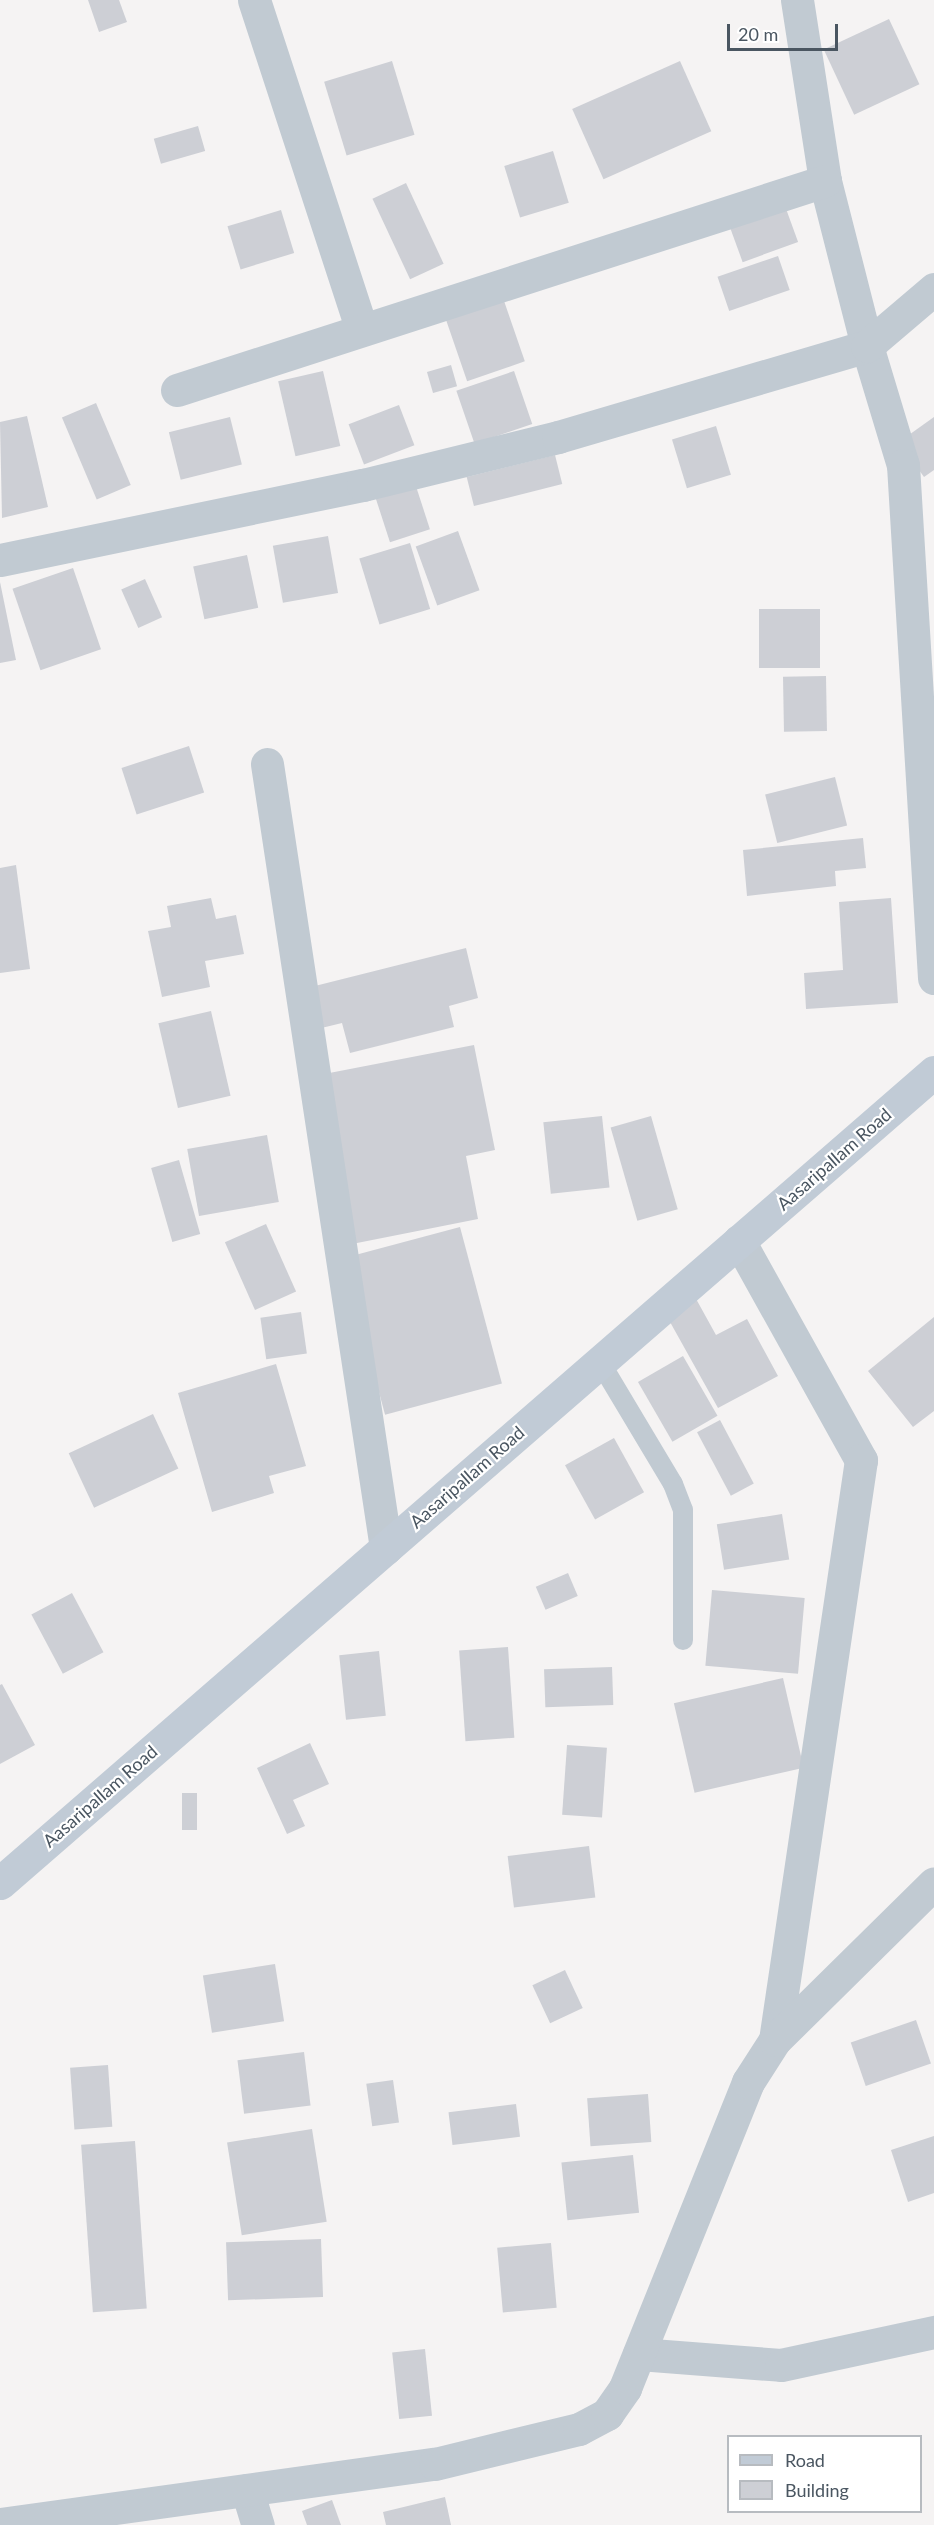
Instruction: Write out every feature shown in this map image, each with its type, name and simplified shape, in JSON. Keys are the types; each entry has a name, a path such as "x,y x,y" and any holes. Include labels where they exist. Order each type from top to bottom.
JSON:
{"main road":[{"name":"Aasaripallam Road","path":"0,1883 934,1072"}],"street":[{"path":"254,0 362,330"},
{"path":"798,0 825,181 867,346 903,465 934,978"},
{"path":"177,390 825,181"},
{"path":"0,560 363,485 558,436 867,346 934,289"},
{"path":"267,764 386,1548"},
{"path":"739,1241 861,1460 775,2040"},
{"path":"0,2524 435,2463 579,2429 607,2414 625,2388 748,2082 775,2040 934,1883"},
{"path":"639,2354 781,2365 934,2332"},
{"path":"247,2490 258,2525"}],"lane":[{"path":"600,1362 673,1484 683,1510 682,1640"}],"building":[{"path":"88,0 119,0 127,22 99,32"},
{"path":"889,19 919,84 854,115 824,49"},
{"path":"392,61 415,135 347,155 324,82"},
{"path":"680,61 711,131 604,179 572,109"},
{"path":"198,126 205,151 161,164 154,139"},
{"path":"553,151 569,203 520,218 504,166"},
{"path":"406,183 444,264 410,279 372,199"},
{"path":"781,195 798,242 743,262 726,215"},
{"path":"281,210 294,253 241,269 227,226"},
{"path":"778,256 790,290 729,311 717,277"},
{"path":"503,298 525,361 467,381 445,318"},
{"path":"451,365 457,386 433,393 427,372"},
{"path":"323,371 340,446 296,456 278,381"},
{"path":"514,371 532,424 475,444 456,391"},
{"path":"96,403 131,485 97,499 62,417"},
{"path":"399,405 414,445 364,464 349,424"},
{"path":"27,416 48,507 2,518 0,422"},
{"path":"230,417 242,465 181,480 169,432"},
{"path":"934,417 934,470 924,477 899,442"},
{"path":"716,426 731,475 687,488 672,439"},
{"path":"555,455 562,484 474,506 467,477"},
{"path":"412,474 430,529 390,542 372,487"},
{"path":"458,531 480,590 437,606 416,546"},
{"path":"328,536 338,593 283,603 273,546"},
{"path":"410,543 430,609 379,624 359,558"},
{"path":"247,555 258,608 204,619 193,566"},
{"path":"73,568 101,649 40,670 12,589"},
{"path":"145,579 162,617 138,628 121,590"},
{"path":"0,582 16,660 0,663"},
{"path":"759,609 820,609 820,668 759,668"},
{"path":"826,676 827,731 784,732 783,677"},
{"path":"189,746 204,793 137,815 121,768"},
{"path":"835,777 847,826 777,843 765,794"},
{"path":"863,838 866,868 835,871 836,886 747,896 743,850"},
{"path":"16,865 30,969 0,973 0,868"},
{"path":"211,898 216,919 236,915 244,954 205,961 210,987 162,997 148,931 171,927 167,906"},
{"path":"891,898 898,1003 806,1009 804,973 843,970 839,902"},
{"path":"466,948 478,998 449,1006 454,1027 350,1053 342,1023 305,1032 295,991"},
{"path":"211,1011 231,1096 178,1108 158,1023"},
{"path":"474,1045 495,1150 466,1156 478,1219 352,1244 319,1075"},
{"path":"602,1116 610,1188 551,1194 543,1122"},
{"path":"651,1116 678,1209 637,1221 611,1128"},
{"path":"267,1135 279,1202 199,1216 187,1149"},
{"path":"179,1160 200,1234 172,1242 151,1168"},
{"path":"266,1224 296,1292 255,1310 225,1242"},
{"path":"460,1227 502,1383 385,1415 343,1258"},
{"path":"695,1297 716,1335 747,1319 778,1376 718,1408 665,1313"},
{"path":"301,1312 307,1354 266,1359 260,1318"},
{"path":"934,1317 934,1411 913,1427 868,1371"},
{"path":"683,1356 718,1416 672,1442 638,1382"},
{"path":"276,1364 306,1466 269,1476 274,1493 212,1512 178,1393"},
{"path":"153,1414 178,1468 94,1508 69,1453"},
{"path":"720,1420 754,1484 731,1496 697,1432"},
{"path":"614,1438 644,1492 595,1519 565,1465"},
{"path":"782,1514 789,1559 724,1570 717,1524"},
{"path":"568,1573 578,1596 546,1610 536,1587"},
{"path":"712,1590 805,1598 798,1674 705,1666"},
{"path":"72,1593 103,1652 63,1674 31,1615"},
{"path":"508,1647 514,1738 465,1741 459,1650"},
{"path":"379,1651 386,1716 346,1720 339,1655"},
{"path":"612,1667 613,1705 545,1707 544,1669"},
{"path":"783,1678 804,1768 695,1793 674,1703"},
{"path":"2,1684 35,1745 0,1764 0,1685"},
{"path":"310,1743 329,1784 293,1800 305,1826 287,1834 257,1768"},
{"path":"567,1745 607,1748 602,1818 562,1815"},
{"path":"182,1793 197,1793 197,1830 182,1830"},
{"path":"589,1846 595,1898 514,1908 508,1856"},
{"path":"275,1964 284,2021 212,2033 203,1975"},
{"path":"565,1970 583,2008 550,2023 532,1985"},
{"path":"916,2020 931,2063 866,2086 851,2042"},
{"path":"304,2052 311,2106 244,2114 237,2060"},
{"path":"108,2065 112,2127 74,2129 70,2068"},
{"path":"393,2080 399,2123 372,2126 366,2084"},
{"path":"648,2094 651,2142 590,2146 587,2098"},
{"path":"516,2104 520,2137 453,2145 449,2112"},
{"path":"312,2129 327,2222 242,2235 227,2142"},
{"path":"934,2136 934,2193 908,2202 891,2150"},
{"path":"135,2141 147,2309 93,2312 81,2145"},
{"path":"633,2155 639,2213 567,2220 561,2163"},
{"path":"321,2239 323,2297 228,2300 226,2242"},
{"path":"551,2243 557,2308 503,2312 497,2248"},
{"path":"425,2349 432,2416 399,2419 392,2352"},
{"path":"445,2497 451,2525 386,2525 383,2512"},
{"path":"332,2500 341,2525 307,2525 302,2511"}]}
